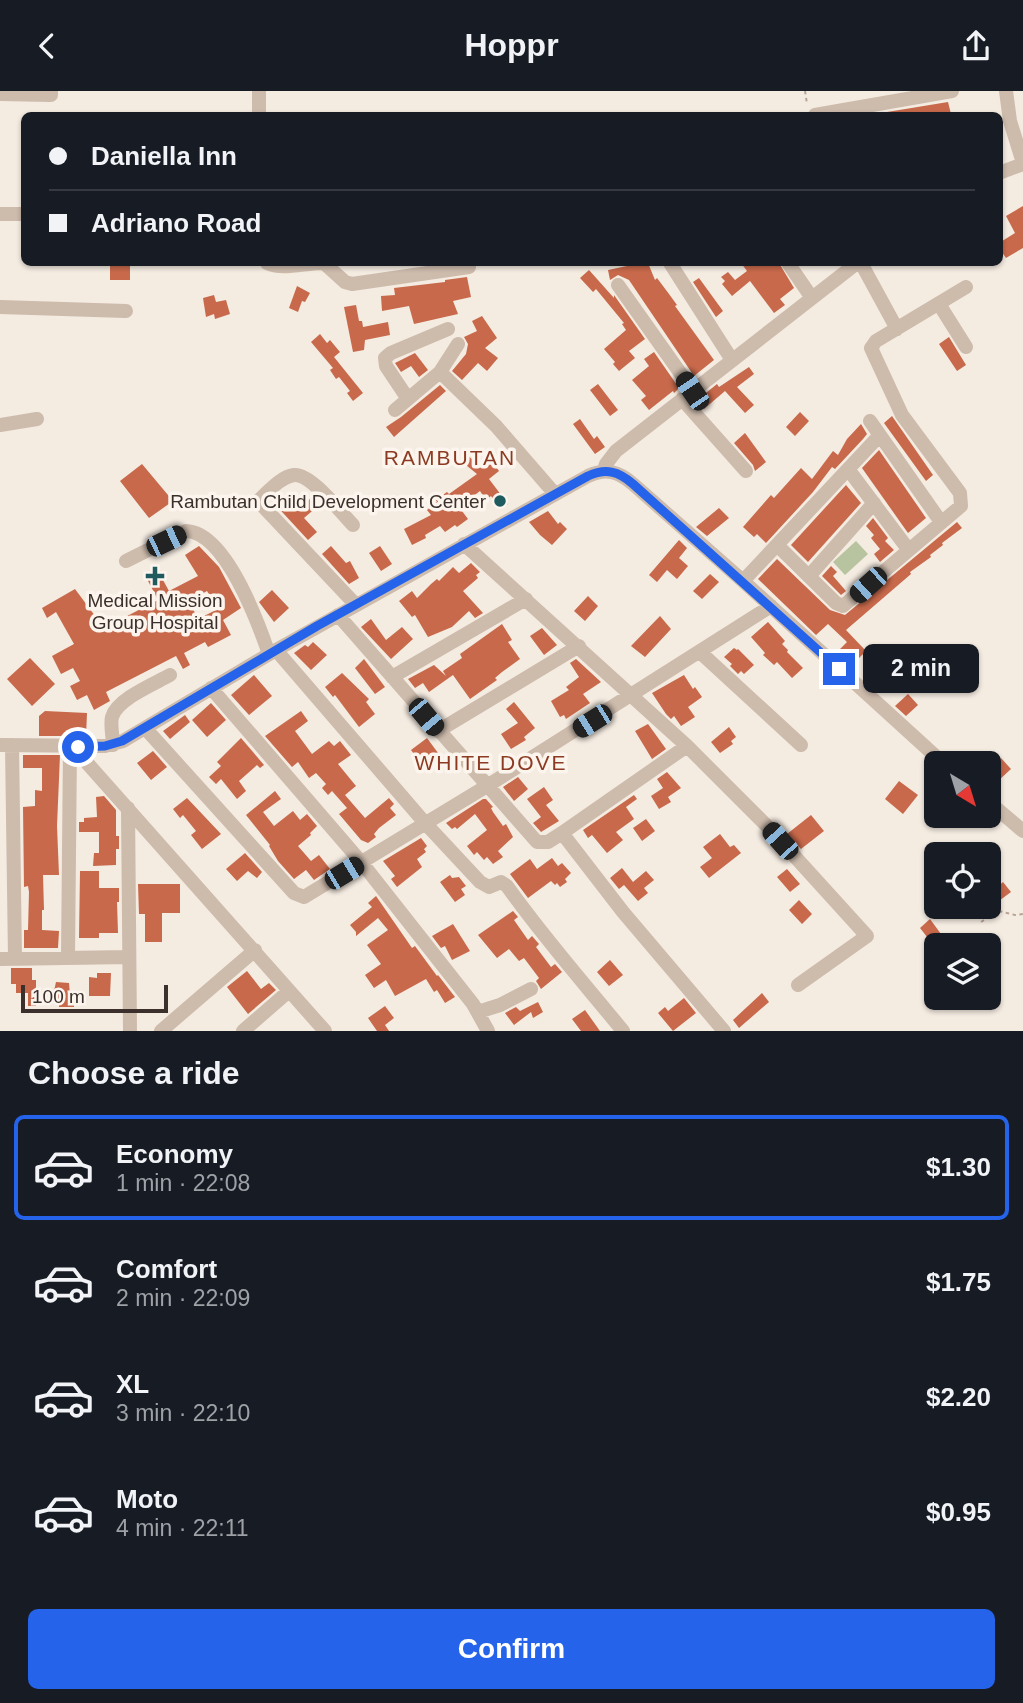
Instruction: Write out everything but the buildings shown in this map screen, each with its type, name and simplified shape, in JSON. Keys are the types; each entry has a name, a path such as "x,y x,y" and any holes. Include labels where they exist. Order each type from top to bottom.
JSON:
{"street":[{"path":"6,93 51,95 51,91"},
{"path":"259,91 259,112"},
{"path":"811,109 952,91"},
{"path":"1003,170 1022,157 1010,121 1006,91"},
{"path":"0,214 21,214"},
{"path":"327,266 352,285 469,267"},
{"path":"672,266 732,360"},
{"path":"790,266 812,298"},
{"path":"604,470 616,451 855,266"},
{"path":"861,266 897,329"},
{"path":"618,285 687,395 746,471"},
{"path":"777,545 836,603 845,605 961,506 962,497 902,415 871,348 876,341 966,287"},
{"path":"939,304 966,347"},
{"path":"0,307 127,311"},
{"path":"408,399 386,366 385,358 448,328"},
{"path":"395,410 440,372 458,344"},
{"path":"440,372 496,426 555,494"},
{"path":"0,425 37,418"},
{"path":"870,421 941,522"},
{"path":"743,581 880,436"},
{"path":"848,469 908,549"},
{"path":"129,957 8,959 6,745 113,745 464,544 588,476 604,470 626,478 930,751"},
{"path":"353,526 312,482 303,476 294,475 285,479 258,501 356,605"},
{"path":"808,576 874,503"},
{"path":"126,561 186,531 195,531 205,536 236,578 272,652 480,882 489,887 501,882 507,886 545,937 623,1031"},
{"path":"464,544 634,695 687,746 768,827 867,936 798,985"},
{"path":"392,677 526,599"},
{"path":"145,728 294,893 304,897 634,695 771,606"},
{"path":"338,615 537,842 548,842 687,746"},
{"path":"438,731 579,646"},
{"path":"701,653 801,745"},
{"path":"113,745 111,717 117,707 170,675"},
{"path":"211,688 362,863 478,1012 488,1031"},
{"path":"74,746 325,1031"},
{"path":"68,958 74,746"},
{"path":"128,808 130,1031"},
{"path":"1001,812 1023,831"},
{"path":"562,833 623,912 724,1031"},
{"path":"162,1031 254,950"},
{"path":"478,1012 500,1006 531,989"},
{"path":"243,1031 289,991"}],"path":[{"path":"805,91 811,109"},
{"path":"981,922 999,911 1023,914"}],"green space":[{"path":"856,541 868,554 845,575 833,562"}],"place":[{"name":"Rambutan Child Development Center","path":"500,501"},
{"name":"Medical Mission Group Hospital","path":"155,576"}],"district":[{"name":"RAMBUTAN","path":"450,458"},
{"name":"WHITE DOVE","path":"491,763"}],"route":[{"path":"78,747 113,745 122,741 356,605 588,476 604,470 620,474 633,484 839,669"}]}
